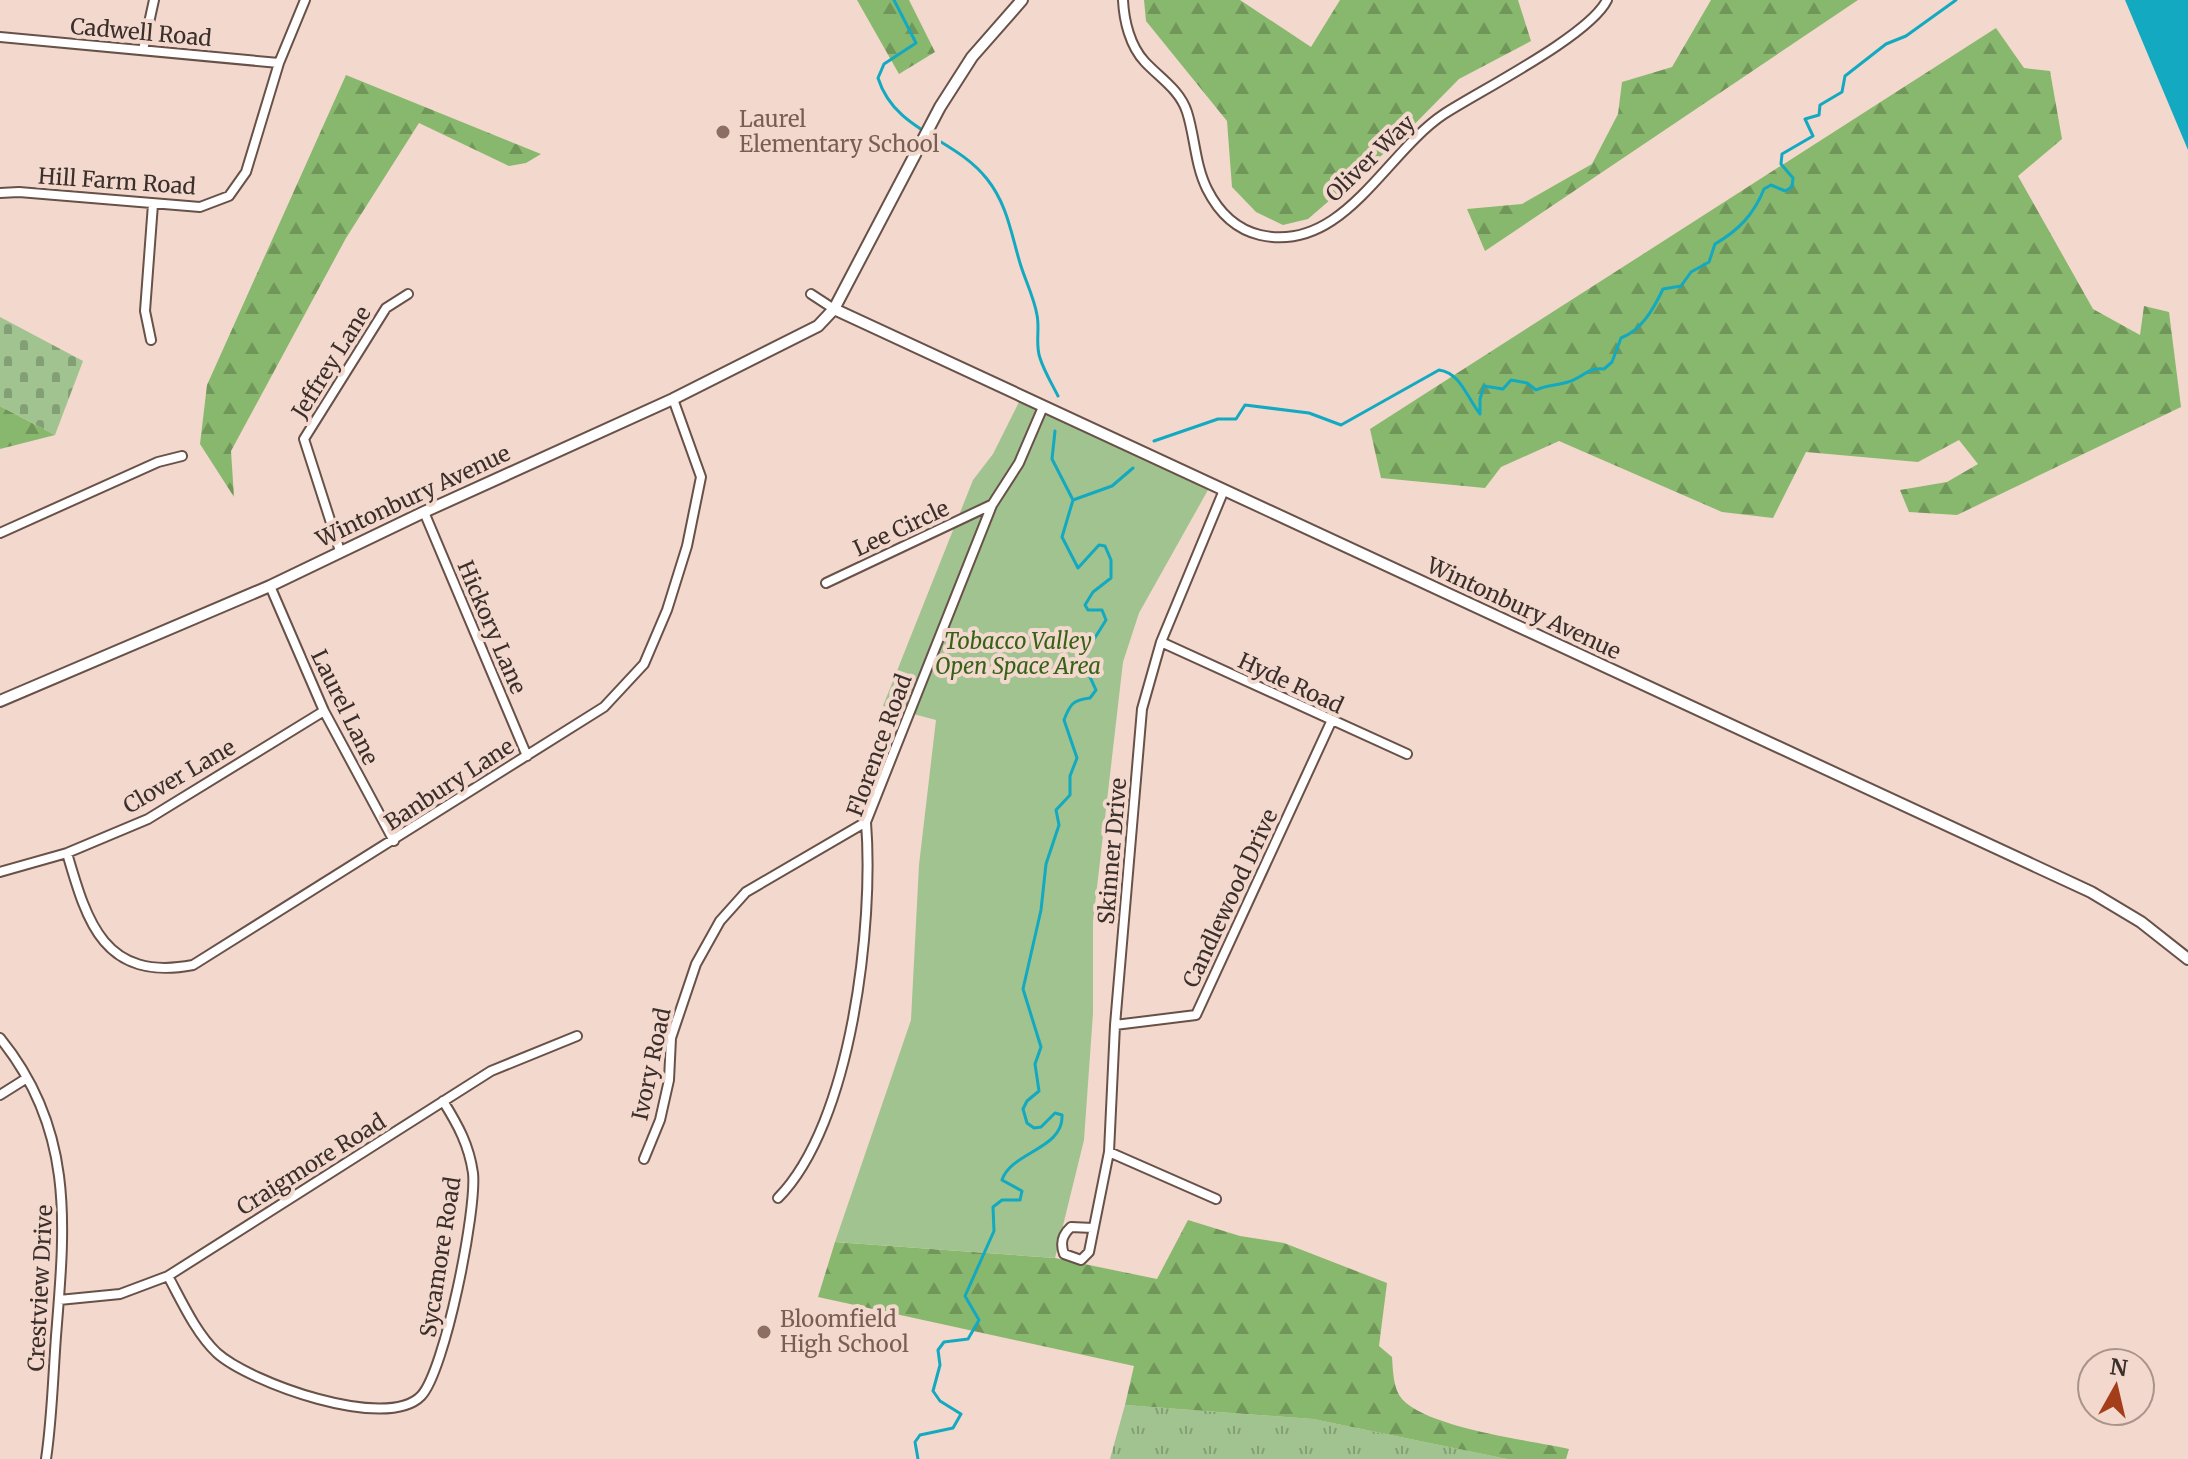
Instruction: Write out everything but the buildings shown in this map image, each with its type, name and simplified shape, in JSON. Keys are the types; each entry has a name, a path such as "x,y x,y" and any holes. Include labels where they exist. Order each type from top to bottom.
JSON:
{"street":[{"path":"143,50 154,0"},
{"name":"Hill Farm Road","path":"0,193 200,207 229,196 241,183 279,63 305,0"},
{"path":"834,309 926,133 972,57 1022,0"},
{"name":"Oliver Way","path":"1122,2 1126,29 1143,60 1177,93 1187,110 1208,192 1229,221 1251,233 1298,237 1325,226 1376,181 1421,131 1553,48 1607,0"},
{"name":"Cadwell Road","path":"0,37 279,63"},
{"path":"151,340 145,311 153,204"},
{"name":"Jeffrey Lane","path":"340,551 304,439 386,308 408,294"},
{"name":"Wintonbury Avenue","path":"811,294 834,309 1043,407 2091,892 2141,922 2188,959"},
{"name":"Wintonbury Avenue","path":"0,701 270,586 673,399 818,326 834,309"},
{"name":"Banbury Lane","path":"67,853 84,912 100,939 113,951 137,964 174,969 209,959 604,707 644,664 667,610 687,546 701,477 673,399"},
{"name":"Florence Road","path":"778,1198 800,1176 850,1044 856,1012 869,857 866,822 992,505 1019,463 1043,407"},
{"path":"0,533 158,462 182,456"},
{"name":"Skinner Drive","path":"1093,1228 1071,1227 1064,1233 1061,1246 1064,1254 1081,1260 1089,1252 1109,1152 1115,1025 1142,709 1161,642 1224,490"},
{"name":"Lee Circle","path":"826,583 992,505"},
{"name":"Hickory Lane","path":"424,512 527,756"},
{"name":"Laurel Lane","path":"270,586 324,711 394,841"},
{"name":"Hyde Road","path":"1161,642 1407,754"},
{"name":"Clover Lane","path":"0,872 67,853 148,819 324,711"},
{"name":"Candlewood Drive","path":"1115,1025 1196,1015 1331,722"},
{"name":"Ivory Road","path":"644,1159 660,1120 669,1080 671,1038 696,964 720,921 746,892 866,822"},
{"name":"Craigmore Road","path":"59,1300 120,1294 168,1276 491,1071 577,1036"},
{"name":"Crestview Drive","path":"0,1038 27,1078 47,1120 61,1175 64,1220 46,1459"},
{"path":"0,1095 27,1078"},
{"name":"Sycamore Road","path":"168,1276 188,1314 216,1351 240,1370 286,1388 363,1408 403,1408 422,1396 446,1342 474,1176 464,1135 443,1101"},
{"path":"1109,1152 1216,1199"}],"green space":[{"path":"857,0 909,0 935,52 899,74"},
{"path":"1144,0 1240,0 1311,47 1340,0 1518,0 1531,41 1459,79 1396,143 1308,219 1283,225 1256,212 1232,187 1227,121 1146,21"},
{"path":"1711,0 1858,0 1485,251 1467,209 1522,204 1592,164 1618,114 1622,82 1672,67"},
{"path":"1996,28 2024,68 2050,71 2062,139 2018,176 2093,309 2140,335 2144,306 2169,312 2181,407 1957,515 1909,512 1900,490 1947,482 1978,464 1959,440 1918,462 1806,452 1773,518 1722,512 1559,441 1501,467 1485,488 1381,478 1370,429"},
{"path":"346,75 541,154 526,163 509,166 419,123 346,238 231,451 234,497 200,444 207,385"},
{"path":"0,317 83,361 55,435 0,406"},
{"name":"Tobacco Valley Open Space Area","path":"1025,390 1213,481 1139,613 1123,662 1093,922 1093,1013 1084,1140 1055,1258 835,1242 911,1020 919,865 936,720 883,706 973,480 993,454"},
{"path":"0,406 55,435 0,449"},
{"path":"1188,1220 1240,1236 1284,1243 1387,1283 1379,1346 1392,1357 1395,1385 1402,1399 1433,1418 1455,1425 1569,1449 1566,1459 1507,1459 1313,1419 1125,1405 1134,1366 818,1297 835,1242 1055,1258 1157,1279"},
{"path":"1125,1405 1313,1419 1507,1459 1110,1459"}],"water":[{"path":"2125,0 2188,0 2188,150"}],"waterway":[{"path":"894,0 916,43 884,64 878,78 886,96 898,111 974,165 994,189 1008,219 1036,308 1040,358 1058,396"},
{"path":"1154,441 1218,419 1236,419 1245,405 1309,413 1341,425 1439,370 1458,381 1480,414 1484,386 1503,389 1511,380 1527,383 1536,390 1604,369 1612,362 1621,338 1641,324 1663,289 1681,286 1691,272 1709,262 1715,244 1745,221 1764,189 1771,185 1785,191 1792,187 1793,178 1781,164 1782,154 1813,136 1805,119 1819,115 1820,105 1842,92 1845,76 1886,44 1906,36 1956,0"},
{"path":"918,1459 915,1442 920,1435 953,1428 961,1414 940,1401 933,1391 940,1365 938,1350 944,1342 968,1339 979,1320 965,1296 994,1231 993,1207 1002,1200 1020,1200 1022,1191 1002,1180 1015,1163 1055,1136 1062,1115 1055,1113 1041,1127 1034,1128 1027,1123 1023,1109 1039,1091 1035,1064 1041,1047 1023,989 1041,910 1046,864 1059,825 1056,810 1070,795 1070,776 1077,758 1064,720 1073,704 1090,698 1096,690 1085,666 1086,652 1106,620 1102,610 1088,610 1085,605 1093,592 1111,578 1111,560 1105,546 1099,545 1078,568 1062,537 1073,500 1052,459 1055,431"},
{"path":"1073,500 1112,486 1133,468"}],"place":[{"name":"Laurel Elementary School","path":"723,132"},
{"name":"Bloomfield High School","path":"764,1332"}]}
